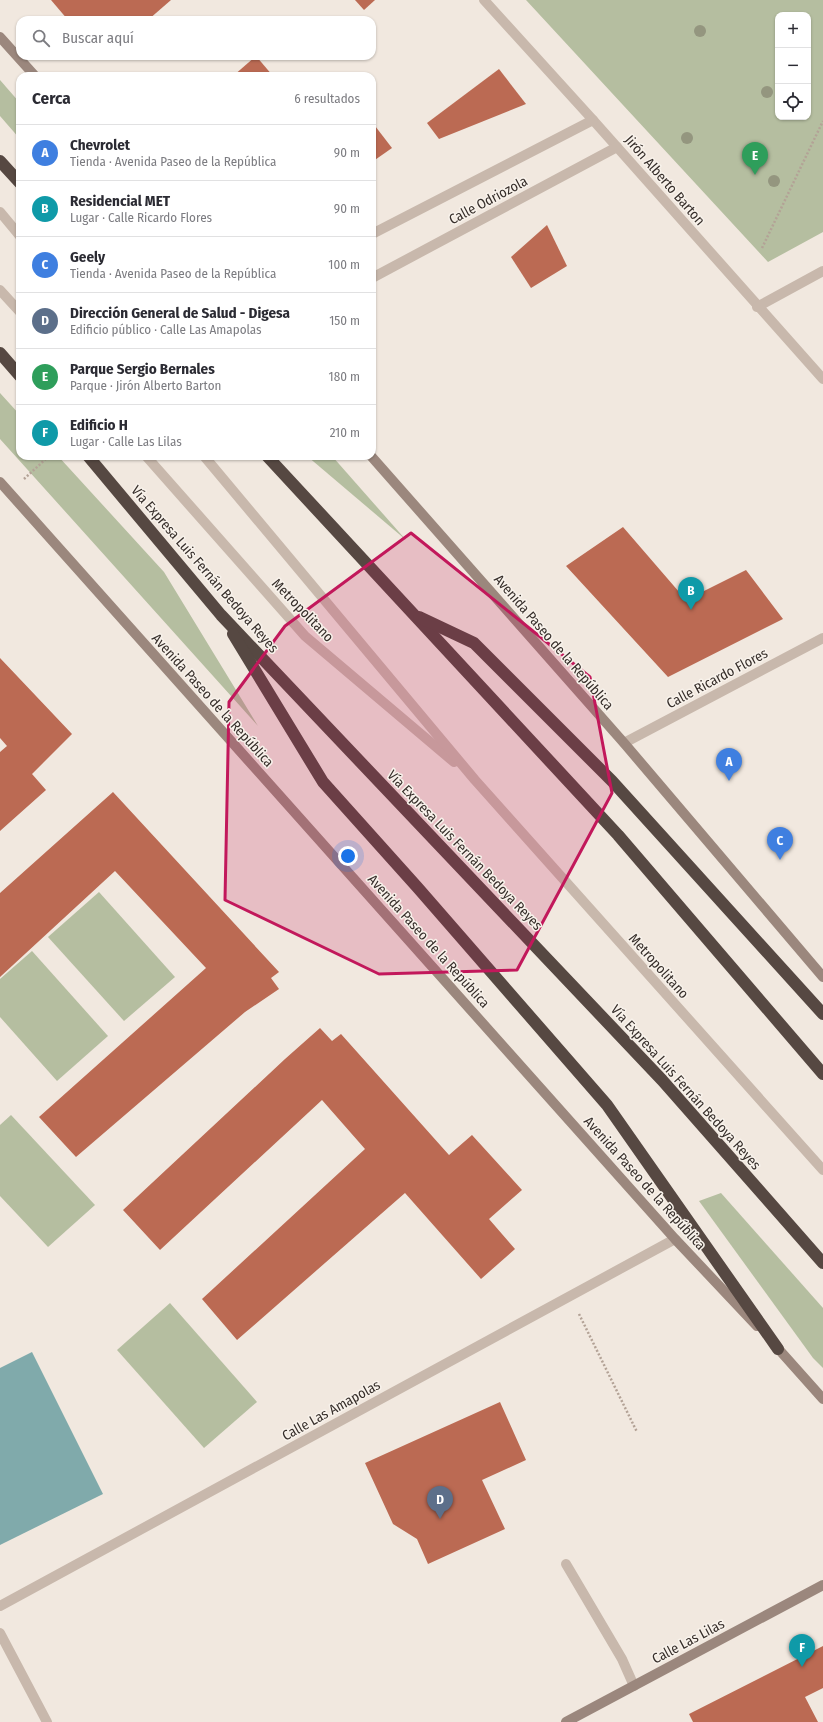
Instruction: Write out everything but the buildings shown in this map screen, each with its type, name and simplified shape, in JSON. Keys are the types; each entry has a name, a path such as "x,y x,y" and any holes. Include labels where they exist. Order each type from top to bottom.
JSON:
{"highway":[{"path":"0,161 16,179"},
{"path":"0,353 16,371"},
{"name":"Vía Expresa Luis Fernán Bedoya Reyes","path":"91,460 221,615 662,1080 823,1263"},
{"path":"271,460 618,835 823,1074"},
{"path":"413,614 474,643 612,781 823,1014"},
{"path":"221,615 323,782 607,1105 778,1349"}],"main road":[{"path":"0,37 16,55"},
{"path":"21,60 31,72"},
{"name":"Avenida Paseo de la República","path":"374,460 624,743 823,977"},
{"name":"Avenida Paseo de la República","path":"0,482 675,1239 823,1399"},
{"name":"Calle Las Lilas","path":"566,1722 823,1585"}],"street":[{"name":"Jirón Alberto Barton","path":"484,0 593,120 757,307 823,379"},
{"name":"Calle Odriozola","path":"376,232 593,120"},
{"name":"Calle Odriozola","path":"376,276 617,147"},
{"path":"0,212 16,231"},
{"path":"757,307 823,271"},
{"path":"0,290 16,308"},
{"name":"Metropolitano","path":"150,460 305,636 475,780"},
{"name":"Metropolitano","path":"207,460 475,780 823,1170"},
{"name":"Calle Ricardo Flores","path":"624,743 823,638"},
{"name":"Calle Las Amapolas","path":"0,1606 675,1239"},
{"path":"566,1564 622,1659 634,1686"},
{"path":"0,1633 47,1722"}],"path":[{"path":"762,248 823,121"},
{"path":"27,476 45,460"},
{"path":"570,1296 636,1432"}],"highlighted area":[{"path":"411,533 590,677 612,793 517,970 379,974 225,900 229,702 285,626"}],"green space":[{"path":"526,0 823,0 823,232 768,262"},
{"path":"0,80 16,98 16,134 0,116"},
{"path":"0,393 16,411 16,457 0,439"},
{"path":"19,460 62,460 164,572 258,726"},
{"path":"312,460 336,460 406,540"},
{"path":"99,892 175,977 124,1021 48,937"},
{"path":"32,951 108,1036 57,1081 0,1017 0,979"},
{"path":"11,1115 95,1205 48,1247 0,1196 0,1125"},
{"path":"721,1193 823,1308 823,1368 813,1358 699,1201"},
{"path":"170,1303 257,1402 204,1448 117,1350"}],"water":[{"path":"32,1352 103,1494 0,1545 0,1368"}],"place":[{"name":"Parque Sergio Bernales","path":"755,175"},
{"name":"Residencial MET","path":"691,610"},
{"name":"Chevrolet","path":"729,781"},
{"name":"Geely","path":"780,860"},
{"name":"Dirección General de Salud - Digesa","path":"440,1519"},
{"name":"Edificio H","path":"802,1667"}]}
